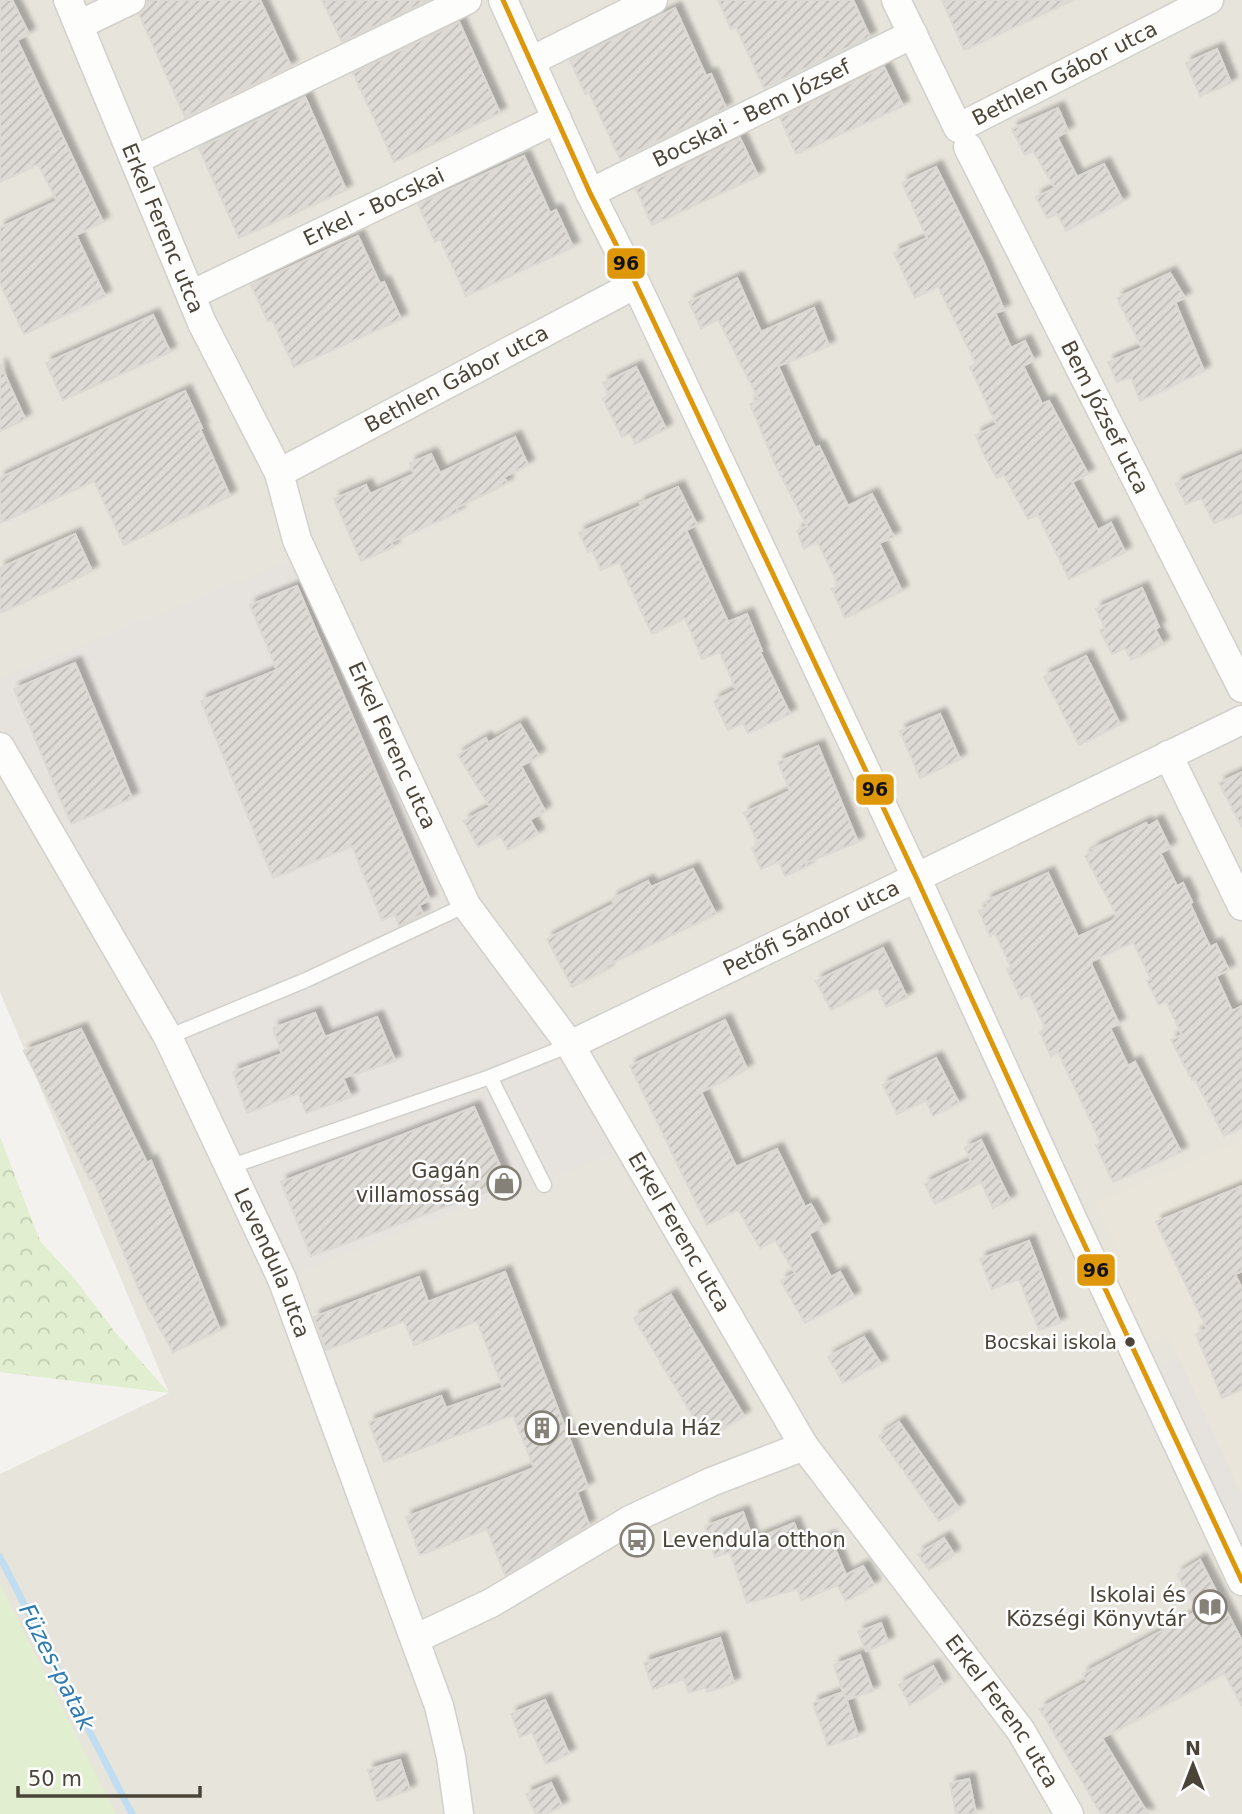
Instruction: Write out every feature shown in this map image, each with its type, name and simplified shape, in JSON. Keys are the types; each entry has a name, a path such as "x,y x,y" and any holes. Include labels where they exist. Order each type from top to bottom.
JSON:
{"street":[{"path":"73,13 131,0"},
{"path":"135,160 467,0"},
{"path":"503,0 590,194 636,284 916,877 1242,1581"},
{"path":"530,61 653,0"},
{"name":"Bem József utca","path":"896,0 1242,688"},
{"name":"Bethlen Gábor utca","path":"963,137 1209,0"},
{"name":"Erkel Ferenc utca","path":"73,13 202,323 279,473 297,540 466,905 570,1045 804,1446 1021,1731 1069,1814"},
{"name":"Bocskai - Bem József","path":"590,194 913,34"},
{"name":"Erkel - Bocskai","path":"191,295 557,119"},
{"name":"Bethlen Gábor utca","path":"279,473 636,284"},
{"name":"Petőfi Sándor utca","path":"570,1045 1242,720"},
{"name":"Levendula utca","path":"0,747 168,1037 282,1279 439,1706 451,1756 459,1814"},
{"path":"1168,755 1242,906"},
{"path":"415,1639 491,1603 630,1520 711,1482 804,1446"}],"lane":[{"path":"168,1037 306,981 466,905"},
{"path":"229,1167 490,1077 570,1045"},
{"path":"490,1077 544,1185"}],"shaded area":[{"path":"0,0 1242,0 1242,1814 0,1814 0,1474 169,1393 0,992"},
{"path":"294,559 440,880 629,1149 430,1221 282,1279 0,743 0,678"},
{"path":"1242,1140 1242,1496 1167,1335 1143,1345 1101,1253 1116,1245 1095,1203"},
{"path":"1178,1357 1242,1496 1242,1581 1145,1372"}],"green space":[{"path":"0,1137 40,1241 169,1393 0,1372"},
{"path":"0,1584 116,1814 0,1814"}],"building":[{"path":"0,0 12,0 29,34 17,40 103,222 76,235 105,296 24,334 0,283 0,228 57,201 38,164 0,182"},
{"path":"154,0 260,0 291,66 185,117 139,14 147,3"},
{"path":"322,0 429,0 342,42"},
{"path":"718,0 853,0 870,37 764,88 736,27 731,29"},
{"path":"942,0 1073,0 964,50"},
{"path":"675,8 706,76 711,74 726,108 620,159 589,92 585,94 570,60"},
{"path":"459,22 500,113 394,162 353,73"},
{"path":"1217,49 1231,83 1200,96 1186,63"},
{"path":"884,67 903,106 796,154 780,118"},
{"path":"305,97 346,190 239,238 199,148"},
{"path":"1058,108 1068,131 1057,137 1077,177 1104,164 1123,201 1066,231 1057,214 1047,218 1036,197 1055,188 1033,151 1025,155 1012,129"},
{"path":"740,138 758,176 652,225 636,189"},
{"path":"524,156 550,213 556,210 573,247 466,296 440,239 435,242 418,204"},
{"path":"936,167 984,263 1004,310 995,313 1011,348 1025,341 1034,360 1023,366 1042,404 1049,401 1088,474 1072,482 1098,530 1111,523 1125,552 1069,579 1038,515 1028,519 1004,475 997,478 983,453 976,435 997,425 970,367 976,364 938,286 915,298 894,253 927,238 902,183"},
{"path":"358,236 380,284 384,282 401,319 294,367 272,320 268,321 251,285"},
{"path":"1170,273 1185,298 1175,302 1204,371 1140,401 1131,377 1117,382 1108,362 1142,348 1117,298"},
{"path":"737,278 761,332 814,308 829,346 778,366 815,448 819,446 848,506 872,494 894,537 879,543 902,591 845,618 832,589 839,586 817,541 804,549 797,531 807,526 775,464 750,404 759,400 718,319 701,328 689,302"},
{"path":"153,315 170,352 63,400 46,363"},
{"path":"0,364 25,419 0,431"},
{"path":"636,367 666,429 635,444 630,433 622,437 603,399 609,395 603,383"},
{"path":"185,391 230,496 124,545 94,481 0,523 0,478"},
{"path":"515,437 528,465 504,477 507,483 456,508 458,512 391,542 393,547 361,561 334,499 366,485 370,494 414,474 410,463 431,454 440,473"},
{"path":"1242,455 1242,513 1214,523 1201,498 1186,504 1176,484"},
{"path":"678,487 697,525 686,530 728,622 747,614 762,651 760,652 790,714 748,733 743,723 728,730 714,701 736,690 720,652 702,659 685,618 652,634 619,562 601,570 592,550 588,552 579,533"},
{"path":"75,534 92,571 0,613 0,568"},
{"path":"297,586 430,900 419,905 423,914 399,926 395,914 382,920 352,846 273,878 201,701 277,670 250,605"},
{"path":"1142,588 1159,627 1155,629 1163,644 1131,660 1125,648 1112,654 1100,630 1105,628 1096,609"},
{"path":"1086,656 1120,724 1079,745 1044,677"},
{"path":"75,663 132,798 71,824 14,689"},
{"path":"940,714 960,759 920,778 900,731"},
{"path":"520,724 539,756 521,766 545,811 530,820 538,834 508,850 500,835 478,847 464,821 490,807 458,755 486,738 488,743"},
{"path":"818,746 858,842 805,863 807,866 785,876 779,861 761,869 752,848 759,844 744,813 790,791 778,762"},
{"path":"1242,772 1242,827 1219,783"},
{"path":"1157,821 1170,848 1160,853 1177,886 1183,883 1210,947 1216,944 1229,970 1216,976 1232,1011 1242,1006 1242,1127 1224,1136 1195,1079 1192,1080 1171,1040 1182,1035 1166,1001 1159,1005 1147,981 1151,979 1133,942 1092,961 1091,964 1119,1024 1110,1028 1128,1066 1135,1062 1181,1152 1113,1182 1096,1145 1101,1143 1058,1052 1051,1056 1040,1032 1046,1029 1030,995 1021,999 1007,969 1011,967 995,933 990,936 979,911 988,907 986,901 1048,873 1078,937 1112,921 1117,916 1085,856 1094,851 1093,849 1146,823 1148,826"},
{"path":"693,869 716,914 605,966 607,969 572,987 547,939 614,904 612,899 648,881 651,887"},
{"path":"883,948 907,997 886,1007 877,987 831,1010 816,981"},
{"path":"315,1013 325,1037 377,1017 395,1061 343,1078 351,1097 306,1113 298,1093 247,1113 233,1072 282,1054 273,1028"},
{"path":"725,1020 747,1069 701,1092 736,1167 777,1149 805,1207 811,1204 823,1226 809,1234 831,1277 840,1272 854,1297 805,1323 781,1281 795,1273 775,1240 760,1248 738,1209 707,1225 630,1066"},
{"path":"81,1029 147,1163 151,1161 220,1330 173,1352 140,1292 93,1179 90,1180 24,1051"},
{"path":"936,1058 959,1103 933,1116 926,1100 897,1114 883,1085"},
{"path":"474,1107 508,1184 311,1256 281,1182"},
{"path":"981,1140 1010,1200 993,1208 981,1182 935,1204 925,1184 971,1161 965,1148"},
{"path":"1242,1186 1242,1271 1235,1274 1242,1289 1242,1389 1222,1398 1196,1334 1207,1329 1156,1222"},
{"path":"1029,1241 1060,1323 1039,1330 1019,1279 992,1289 980,1259"},
{"name":"Levendula Ház","path":"505,1272 588,1487 577,1492 589,1525 505,1575 487,1529 420,1555 406,1517 534,1468 513,1415 384,1462 369,1422 441,1396 446,1408 503,1388 477,1321 414,1345 404,1321 326,1350 314,1317 419,1277 428,1302"},
{"path":"671,1295 744,1416 706,1438 634,1318"},
{"path":"864,1337 881,1364 843,1383 828,1357"},
{"path":"899,1422 958,1507 939,1521 879,1436"},
{"path":"743,1512 753,1540 794,1523 804,1548 830,1537 846,1575 863,1566 874,1585 846,1601 837,1585 802,1600 797,1589 747,1603 730,1552 715,1557 705,1526"},
{"path":"944,1538 954,1554 929,1570 918,1554"},
{"path":"1200,1560 1242,1641 1242,1706 1224,1673 1102,1738 1148,1814 1101,1814 1040,1709 1087,1682 1083,1674 1198,1611 1177,1574"},
{"path":"881,1623 888,1642 866,1651 858,1632"},
{"path":"720,1638 734,1683 707,1692 705,1687 689,1693 684,1679 653,1689 644,1663"},
{"path":"860,1655 873,1691 847,1700 858,1736 828,1746 813,1703 843,1692 834,1665"},
{"path":"933,1666 943,1684 910,1705 899,1685"},
{"path":"545,1700 569,1754 546,1764 532,1732 520,1737 511,1714"},
{"path":"400,1760 410,1790 377,1801 368,1770"},
{"path":"969,1779 976,1814 956,1814 950,1783"},
{"path":"551,1783 562,1806 546,1814 536,1814 526,1794"}],"waterway":[{"name":"Füzes-patak","path":"0,1557 132,1814"}],"transit line":[{"name":"96","path":"503,0 590,193 636,284 916,877 1242,1581"}],"place":[{"name":"Gagán villamosság","path":"504,1183"},
{"name":"Bocskai iskola","path":"1130,1342"},
{"name":"Levendula Ház","path":"542,1428"},
{"name":"Levendula otthon","path":"637,1540"},
{"name":"Iskolai és Községi Könyvtár","path":"1210,1607"}]}
